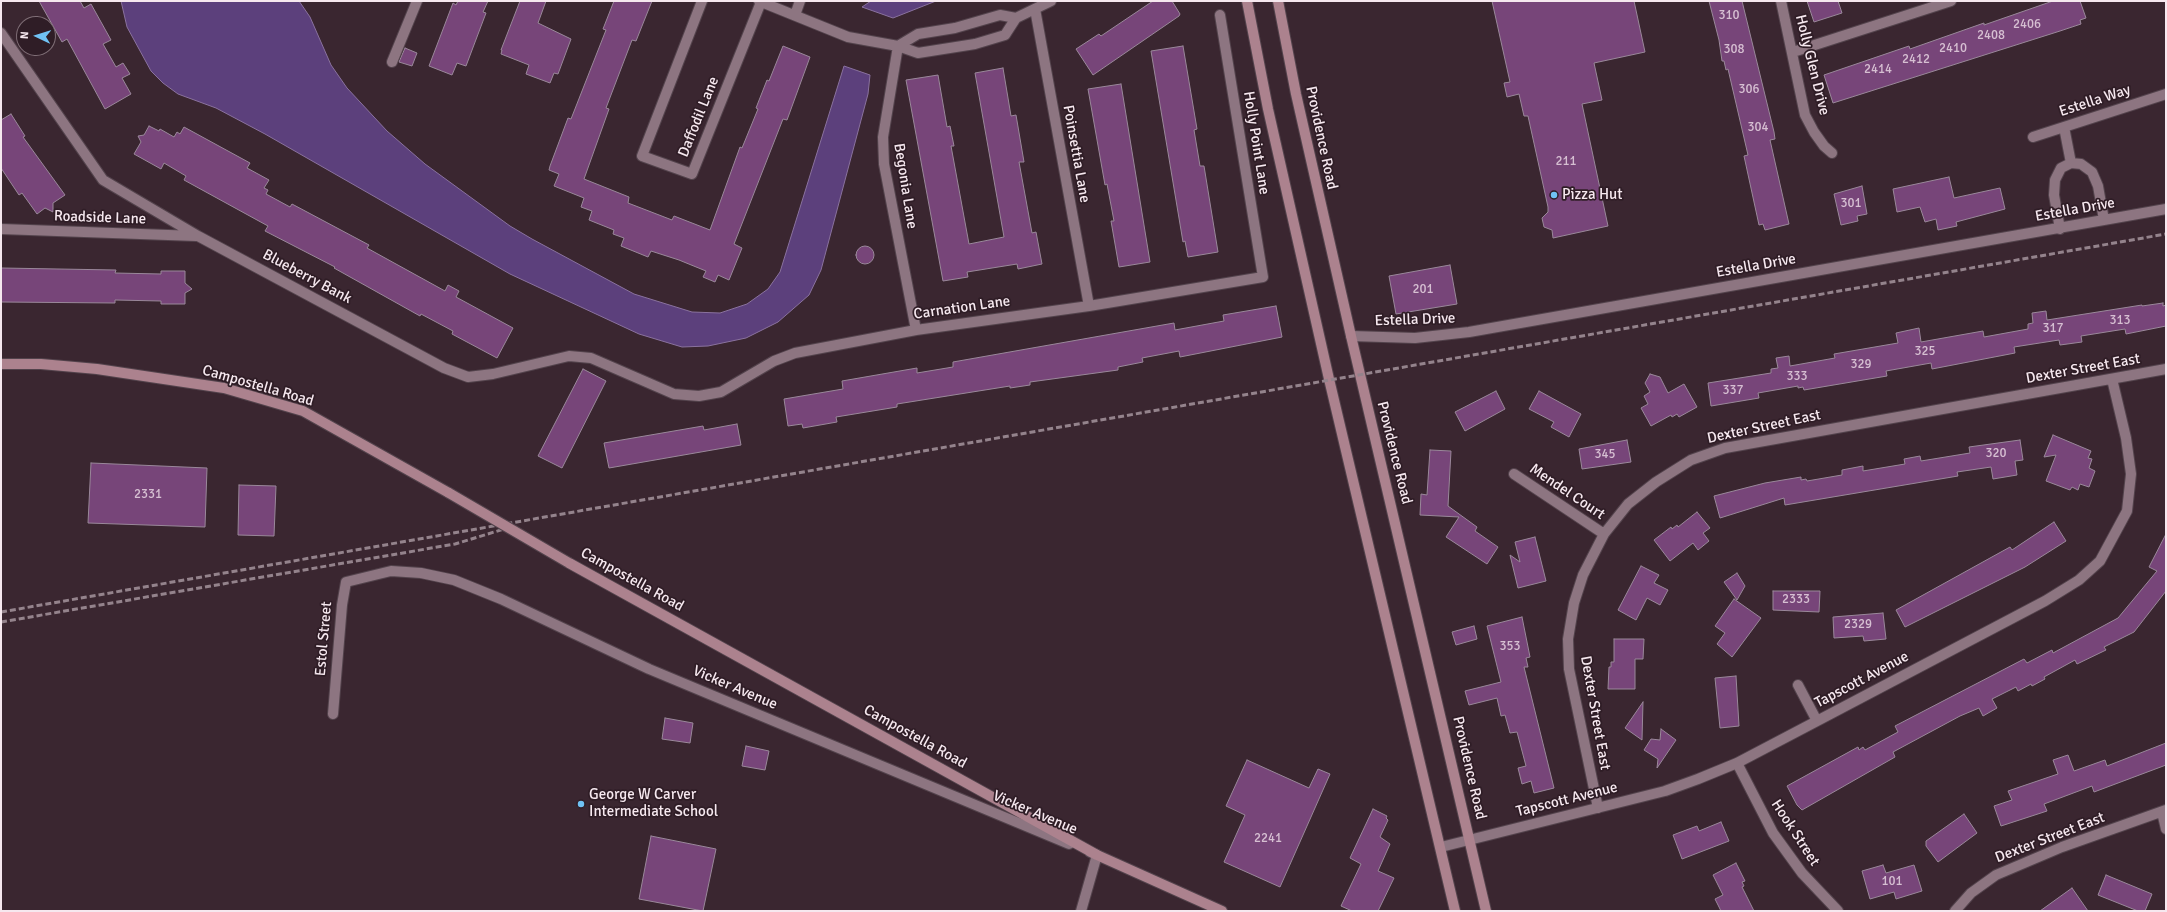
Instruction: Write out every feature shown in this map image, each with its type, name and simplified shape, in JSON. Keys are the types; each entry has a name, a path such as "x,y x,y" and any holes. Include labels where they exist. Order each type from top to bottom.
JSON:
{"main road":[{"path":"1247,1 1268,109 1329,379 1455,911"},
{"name":"Providence Road","path":"1278,1 1296,94 1351,336 1486,911"},
{"name":"Campostella Road","path":"1,364 41,364 97,369 224,388 303,411 570,563 1097,855 1222,911"}],"street":[{"path":"392,62 417,1"},
{"name":"Daffodil Lane","path":"702,1 642,156 692,174 760,2"},
{"path":"795,15 800,1"},
{"path":"760,2 848,37 898,46 918,53 975,44 1006,35 1016,18 1051,1"},
{"name":"Holly Glen Drive","path":"1781,1 1793,52 1805,115 1814,132 1824,146 1832,153"},
{"path":"1793,52 1951,1"},
{"name":"Poinsettia Lane","path":"1034,9 1089,306"},
{"path":"898,46 918,34 955,28 1000,15 1016,18"},
{"name":"Holly Point Lane","path":"1220,15 1263,277"},
{"name":"Blueberry Bank","path":"1,33 103,180 198,236 444,368 468,377 493,374 569,356 591,358 630,373 674,394"},
{"name":"Begonia Lane","path":"898,46 883,137 884,164 916,330"},
{"name":"Estella Way","path":"2032,137 2166,94"},
{"path":"2064,127 2071,163"},
{"path":"2060,228 2054,195 2055,180 2061,168 2071,163 2081,164 2092,172 2098,186 2104,220"},
{"name":"Estella Drive","path":"1351,336 1415,338 1455,334 2166,209"},
{"name":"Roadside Lane","path":"1,229 198,236"},
{"name":"Carnation Lane","path":"674,394 699,396 721,392 774,361 795,353 916,330 1089,306 1263,277"},
{"name":"Dexter Street East","path":"1598,808 1569,669 1568,639 1574,603 1583,575 1604,534 1628,504 1656,482 1691,460 1725,448 2166,369"},
{"name":"Tapscott Avenue","path":"1441,847 1665,791 1737,763 2045,601 2079,580 2100,561 2127,511 2131,474 2126,438 2112,379"},
{"name":"Mendel Court","path":"1514,474 1604,534"},
{"name":"Vicker Avenue","path":"360,578 391,571 421,573 454,580 501,599 649,669 1097,855"},
{"name":"Estol Street","path":"333,714 342,604 346,582 360,578"},
{"path":"1798,685 1817,721"},
{"name":"Hook Street","path":"1737,763 1773,833 1802,873 1838,911"},
{"path":"2164,811 2166,829"},
{"name":"Dexter Street East","path":"1955,911 1971,894 1996,875 2062,847 2164,811"},
{"path":"1081,911 1097,855"}],"shaded area":[{"path":"121,1 299,1 310,17 331,65 347,88 387,131 425,164 510,226 532,239 634,294 692,312 720,313 747,304 768,289 780,272 844,66 870,75 868,94 821,270 809,295 778,322 746,338 708,346 682,347 639,334 510,274 265,134 216,108 178,94 163,83 151,71 127,27"},
{"path":"871,1 936,1 893,18 862,7"}],"building":[{"path":"39,1 80,1 84,8 91,4 111,40 103,44 116,67 123,63 130,74 122,78 131,94 105,109 67,39 62,42 56,31 56,16 47,16"},
{"path":"458,1 488,1 483,12 486,13 466,66 457,63 452,75 429,66 453,3 456,5"},
{"path":"520,1 546,1 538,23 571,39 558,74 554,73 550,83 526,74 529,65 501,54 501,50"},
{"path":"614,1 652,1 636,41 632,40 606,108 609,109 584,179 629,197 628,203 672,220 674,216 710,230 740,147 742,148 758,109 756,108 767,80 769,81 783,46 810,57 787,120 783,119 734,244 742,248 729,280 718,275 715,282 703,277 706,271 679,260 651,251 648,257 621,246 624,238 613,234 614,230 589,220 592,211 581,207 584,198 554,186 559,174 549,170 550,166 568,118 571,119 606,30 603,29"},
{"path":"1153,1 1172,1 1180,14 1179,16 1093,75 1076,49 1099,34 1101,36"},
{"path":"1492,1 1634,1 1645,52 1594,63 1602,100 1582,104 1608,226 1553,238 1552,230 1544,227 1542,218 1548,212 1548,207 1528,116 1524,116 1519,94 1507,97 1504,83 1510,82"},
{"path":"1709,1 1742,1 1774,132 1775,139 1770,140 1789,224 1765,230 1763,224 1759,225 1744,156 1748,155 1728,69 1726,70 1724,61 1722,61 1719,40"},
{"path":"1807,1 1838,1 1842,13 1814,22"},
{"path":"2053,1 2080,1 2086,18 2080,20 2081,24 1833,103 1824,75 1909,46 1910,49"},
{"path":"1183,46 1197,129 1194,130 1200,166 1204,166 1218,252 1188,257 1185,241 1183,242 1151,51"},
{"path":"405,48 417,53 412,66 399,62"},
{"path":"1003,68 1011,116 1016,115 1024,162 1019,162 1032,233 1036,232 1042,264 1018,269 1017,264 967,272 968,277 943,281 906,80 938,75 947,127 950,126 954,146 951,146 969,244 1004,237 975,73"},
{"path":"1121,84 1150,262 1119,267 1111,221 1114,221 1107,184 1105,185 1088,89"},
{"path":"11,114 25,136 23,137 65,195 53,203 53,212 45,208 37,214 22,193 19,195 1,168 1,120"},
{"path":"149,126 159,131 160,129 174,137 177,132 180,134 184,127 250,163 247,168 269,180 264,188 268,190 266,194 290,207 292,204 369,245 367,248 445,291 448,285 459,291 456,297 513,328 497,358 452,334 453,331 421,314 420,316 334,268 335,267 265,231 268,226 184,180 186,176 164,163 161,169 134,154 141,142 138,136 144,135"},
{"path":"1949,177 1954,198 2000,188 2005,209 1956,222 1957,226 1938,230 1936,219 1925,222 1920,207 1897,212 1893,189"},
{"path":"1862,186 1867,214 1857,216 1858,221 1841,225 1834,194"},
{"path":"865,246 871,249 874,255 871,261 865,264 859,261 856,255 859,249"},
{"path":"1450,265 1457,304 1396,314 1389,276"},
{"path":"1,268 116,270 115,273 161,274 161,271 185,271 185,283 192,289 185,293 185,304 161,304 161,301 115,300 115,303 1,302"},
{"path":"2163,303 2163,306 2166,305 2166,326 2126,334 2125,329 2081,336 2082,342 2060,345 2059,340 2014,347 2015,353 1932,369 1931,363 1886,371 1887,376 1804,390 1803,387 1798,388 1798,386 1758,393 1759,398 1711,406 1708,383 1771,373 1771,369 1778,368 1776,358 1789,356 1790,366 1835,358 1834,354 1898,343 1896,333 1919,328 1921,342 1983,331 1984,337 2028,329 2028,324 2033,323 2032,313 2046,311 2047,320"},
{"path":"1276,306 1282,337 1180,357 1179,351 1142,358 1143,362 1118,367 1118,370 1030,382 1030,385 1010,388 1010,386 897,404 897,407 836,417 837,422 803,428 802,424 788,426 784,399 843,389 842,381 917,368 917,373 953,367 953,362 1174,323 1175,330 1224,321 1223,315"},
{"path":"583,369 606,381 562,468 538,456"},
{"path":"1650,374 1660,377 1668,393 1684,384 1697,407 1679,417 1677,414 1672,417 1671,415 1651,426 1641,408 1648,404 1644,396 1650,392 1645,383"},
{"path":"1496,391 1505,409 1465,431 1455,412"},
{"path":"1539,391 1581,414 1569,437 1551,427 1554,422 1529,409"},
{"path":"737,424 741,445 609,468 604,443 703,426 704,430"},
{"path":"2053,435 2091,451 2088,458 2092,459 2089,468 2095,471 2089,487 2080,484 2078,490 2072,487 2070,490 2046,481 2056,455 2044,457"},
{"path":"1627,440 1631,462 1582,469 1579,449"},
{"path":"2020,440 2023,460 2015,461 2017,475 1993,479 1991,467 1957,472 1958,476 1785,505 1784,498 1720,518 1714,496 1765,483 1801,477 1801,480 1806,479 1807,481 1842,475 1842,470 1863,466 1863,471 1905,464 1904,459 1920,456 1921,461 1970,453 1969,447"},
{"path":"1430,450 1451,451 1448,506 1477,527 1475,531 1498,547 1487,564 1446,537 1459,517 1420,515 1421,494 1427,495"},
{"path":"91,463 207,468 205,527 88,523"},
{"path":"239,485 276,486 274,536 238,535"},
{"path":"1697,512 1710,528 1703,533 1709,541 1698,550 1693,543 1670,561 1654,540 1671,527 1672,529 1677,525 1678,527"},
{"path":"2054,522 2066,541 2025,567 1905,627 1896,610 2010,547 2012,550"},
{"path":"2166,534 2166,591 2134,632 2104,647 2106,650 2077,664 2075,660 2044,677 2045,679 2032,686 2031,684 2018,691 2016,687 1992,699 1997,708 1983,716 1979,708 1960,716 1893,752 1895,757 1802,810 1797,805 1787,786 1858,747 1859,750 1863,747 1865,750 1898,732 1895,726 2024,659 2027,663 2052,650 2053,653 2118,618 2157,571 2149,567"},
{"path":"1535,537 1546,581 1518,588 1510,555 1520,562 1515,542"},
{"path":"1641,566 1659,575 1654,583 1668,590 1660,605 1647,598 1636,620 1618,610"},
{"path":"1737,573 1745,586 1737,600 1724,582"},
{"path":"1773,591 1820,591 1819,612 1773,610"},
{"path":"1734,599 1761,618 1732,657 1717,644 1725,633 1715,626"},
{"path":"1883,613 1886,639 1864,641 1863,636 1834,638 1833,617"},
{"path":"1522,617 1530,657 1526,658 1528,667 1524,667 1554,788 1534,793 1531,781 1522,784 1518,768 1526,766 1517,732 1510,733 1505,715 1501,716 1497,698 1469,705 1465,691 1501,682 1487,626"},
{"path":"1474,626 1477,639 1456,645 1452,632"},
{"path":"1614,639 1644,639 1643,659 1635,659 1635,689 1608,689 1609,667 1611,667 1611,662 1614,662"},
{"path":"1736,676 1739,726 1720,728 1715,678"},
{"path":"1643,702 1642,740 1625,728"},
{"path":"665,718 693,723 690,743 662,739"},
{"path":"1661,729 1676,740 1657,768 1658,759 1644,750 1651,739 1660,740"},
{"path":"2166,743 2166,765 2094,792 2092,786 2044,804 2047,811 2001,826 1994,806 2012,800 2008,791 2058,774 2053,760 2068,755 2074,771 2105,760 2107,766"},
{"path":"746,746 769,751 765,770 742,766"},
{"path":"1247,760 1309,788 1318,769 1330,774 1280,887 1224,862 1245,815 1226,806"},
{"path":"1373,809 1387,816 1386,818 1388,820 1380,837 1390,844 1378,871 1394,878 1378,911 1352,911 1341,906 1361,864 1350,858"},
{"path":"1964,814 1977,833 1938,862 1926,846 1926,841"},
{"path":"1721,822 1729,841 1682,859 1673,835 1697,826 1699,831"},
{"path":"651,836 716,849 703,911 639,899"},
{"path":"1736,863 1745,881 1742,882 1744,886 1742,887 1754,911 1721,911 1715,899 1723,895 1713,875"},
{"path":"1883,865 1886,873 1914,865 1922,891 1896,899 1894,892 1870,899 1862,871"},
{"path":"2106,875 2152,894 2145,911 2138,911 2098,895"},
{"path":"2072,888 2088,911 2040,911"}],"railway":[{"path":"1,612 2166,234"},
{"path":"1,622 455,544 504,529"}],"place":[{"name":"Pizza Hut","path":"1554,195"},
{"name":"George W Carver Intermediate School","path":"581,804"}]}
